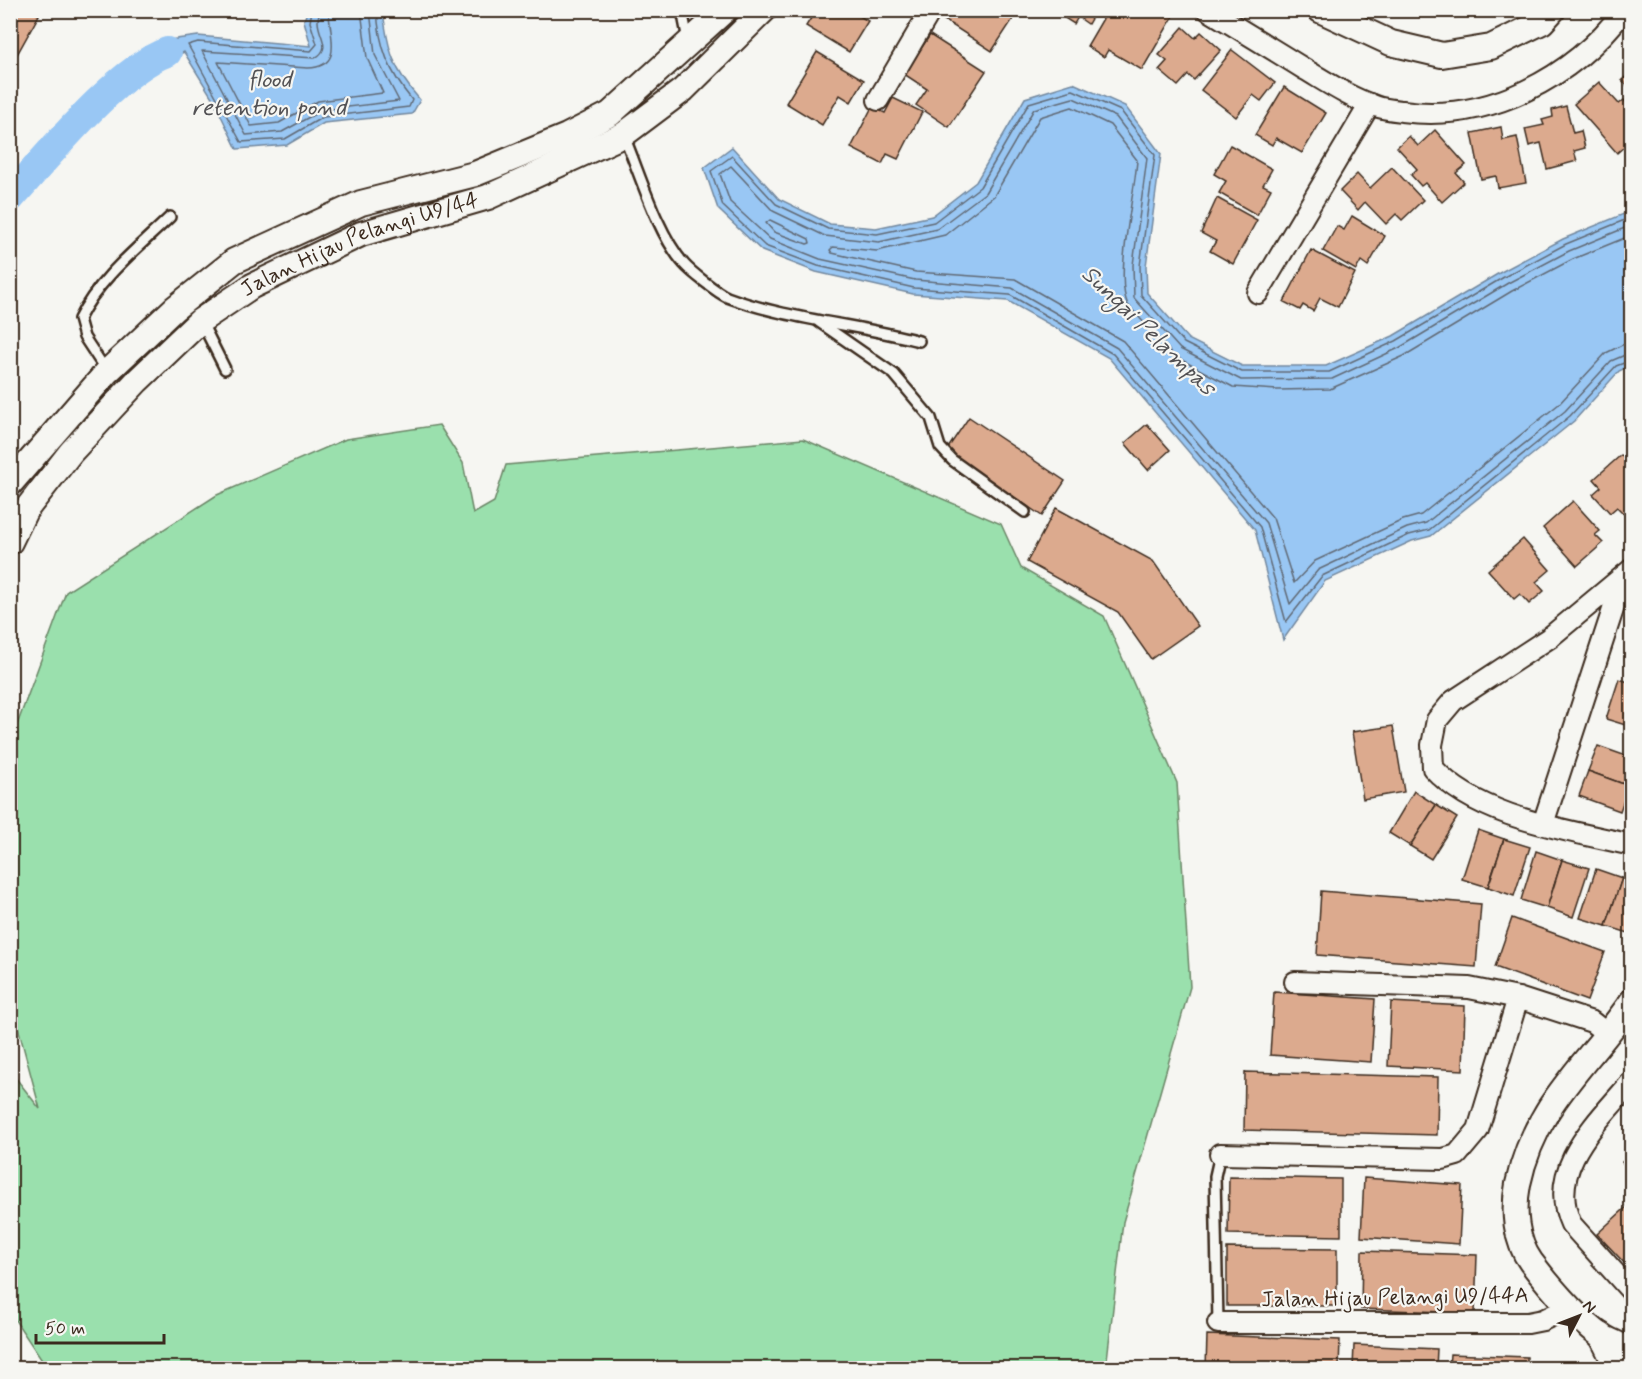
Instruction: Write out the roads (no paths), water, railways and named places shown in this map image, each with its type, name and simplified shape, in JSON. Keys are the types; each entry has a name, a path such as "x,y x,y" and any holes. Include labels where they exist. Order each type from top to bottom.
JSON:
{"street":[{"name":"Jalan Hijau Pelangi U9/44","path":"10,484 107,372 175,308 234,261 361,203 475,174 567,136 616,124 689,45 725,10"},
{"name":"Jalan Hijau Pelangi U9/44","path":"10,542 25,511 71,452 137,381 201,321 252,286 361,234 488,197 616,124 683,90 764,10"},
{"path":"878,100 931,10"},
{"path":"1208,10 1346,94 1370,104 1425,114 1462,111 1501,102 1530,91 1590,48 1609,31 1624,10"},
{"path":"1320,10 1391,43 1442,55 1491,46 1542,22 1553,10"},
{"path":"1258,293 1370,104"},
{"path":"1543,824 1628,573"},
{"path":"1628,573 1549,638 1453,701 1437,720 1432,746 1433,768 1443,780 1476,802 1543,824 1632,845"},
{"path":"1295,982 1469,988 1518,998 1592,1022 1606,1033"},
{"path":"1220,1154 1443,1159 1457,1155 1470,1143 1478,1130 1518,998"},
{"path":"1632,1001 1563,1086 1540,1120 1522,1165 1514,1204 1519,1238 1530,1261 1570,1307 1601,1335 1632,1353"},
{"path":"1632,1081 1581,1142 1568,1166 1564,1191 1567,1214 1571,1224 1632,1292"},
{"name":"Jalan Hijau Pelangi U9/44A","path":"1218,1323 1528,1323 1543,1320 1570,1307"},
{"path":"1601,1335 1610,1359 1617,1368"}],"lane":[{"path":"682,10 689,45"},
{"path":"616,124 658,221 684,264 725,296 818,321 869,328 919,341"},
{"path":"107,372 84,337 79,319 88,300 101,285 170,217"},
{"path":"201,321 225,369"},
{"path":"818,321 894,374 930,418 940,447 951,460 1025,512"},
{"path":"1218,1323 1215,1176 1220,1154"}],"water":[{"name":"flood retention pond","path":"307,11 383,11 393,59 404,79 420,100 412,114 324,123 287,145 237,149 213,99 184,52 137,75 127,65 169,40 198,36 311,46 304,21"},
{"path":"1073,83 1125,106 1161,154 1146,266 1147,293 1188,339 1242,366 1326,366 1393,336 1501,272 1563,239 1631,211 1631,365 1619,371 1574,421 1431,536 1412,541 1325,581 1283,640 1255,530 1109,358 1008,301 913,294 816,272 762,251 718,209 704,168 732,147 779,199 830,224 876,228 932,216 976,182 1025,98"}],"waterway":[{"name":"Sungai Pelampas","path":"10,198 105,95 147,62 167,52"}]}
